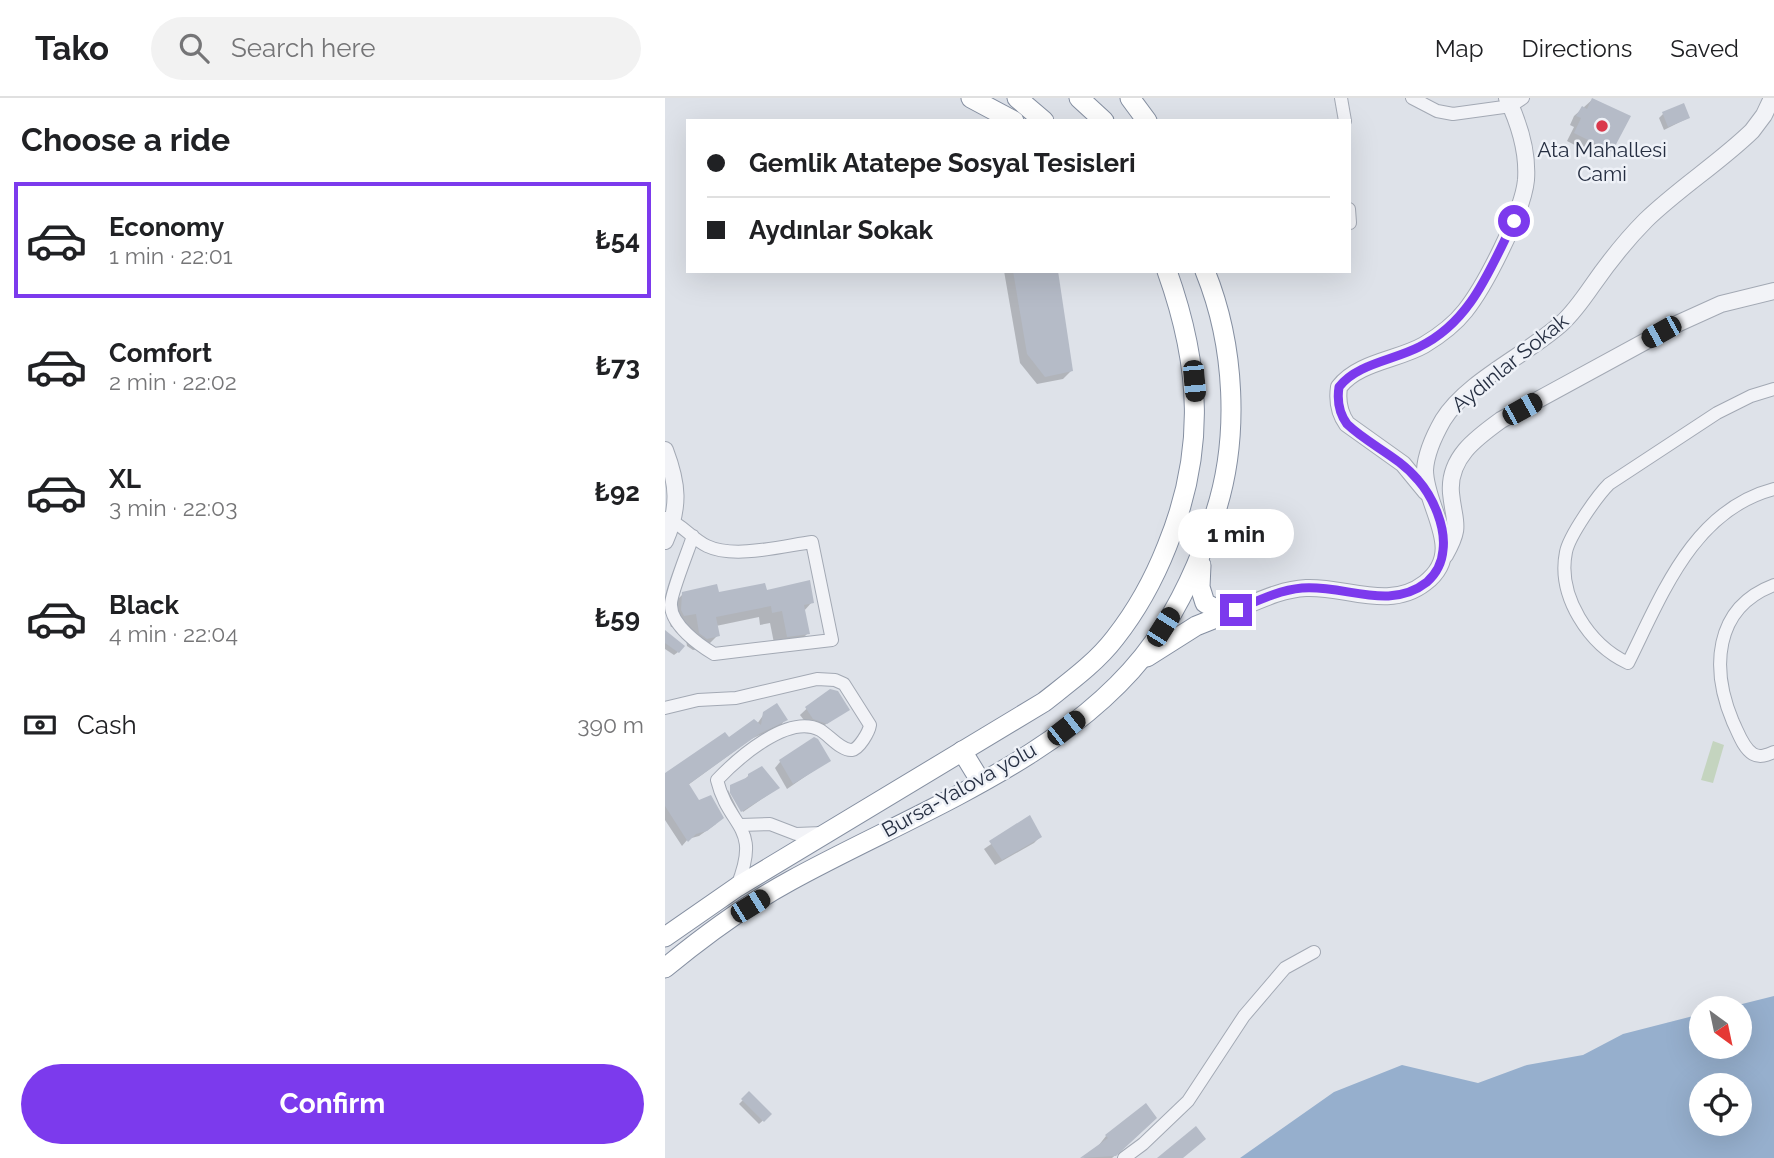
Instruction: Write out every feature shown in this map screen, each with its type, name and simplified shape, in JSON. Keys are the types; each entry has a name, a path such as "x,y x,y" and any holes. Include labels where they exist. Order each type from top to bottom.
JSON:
{"highway":[{"path":"971,98 1010,119"},
{"path":"1017,98 1042,119"},
{"path":"1079,98 1102,119"},
{"path":"1130,98 1146,119"},
{"name":"Bursa-Yalova yolu","path":"665,937 737,887 1044,702 1078,675 1114,640 1142,599 1161,561 1188,485 1194,446 1196,403 1192,360 1181,311 1168,273"},
{"name":"Bursa-Yalova yolu","path":"665,968 711,930 789,881 981,782 1066,728 1098,703 1153,644 1174,610 1202,553 1219,502 1229,457 1230,375 1218,304 1206,273"},
{"path":"1202,553 1200,587 1205,603 1217,610 1236,610"},
{"path":"1134,665 1196,626 1236,610"},
{"path":"962,751 981,782"}],"street":[{"path":"1341,98 1345,119"},
{"path":"1412,98 1437,111 1453,114 1514,101 1523,141 1525,166 1524,188 1514,221 1473,299 1453,324 1422,346 1354,374 1339,387 1338,403 1343,418 1353,429 1403,464 1425,488 1431,500"},
{"name":"Aydınlar Sokak","path":"1441,564 1443,534 1426,479 1427,458 1445,418 1467,393 1563,322 1645,221 1752,131 1772,98"},
{"path":"1236,610 1275,594 1299,588 1319,588 1367,596 1401,594 1425,583 1441,564 1456,532 1456,514 1451,493 1453,475 1463,451 1478,436 1501,420 1679,323 1721,304 1774,290"},
{"path":"1774,389 1751,396 1717,413 1609,484 1600,493 1566,549 1564,567 1568,593 1576,612 1591,633 1614,656 1629,663 1665,589 1695,541 1733,506 1774,489"},
{"path":"665,450 675,482 665,541"},
{"path":"669,519 693,536 708,547 729,551 812,542 832,640 714,654 703,647 675,618 670,605 693,536"},
{"path":"1774,585 1751,596 1733,615 1723,639 1721,675 1724,698 1744,744 1754,754 1761,756 1774,752"},
{"path":"665,708 698,700 736,698 817,680 835,680 844,684 870,725 871,729 860,746 853,750 846,749 821,730 811,727 790,728 772,735 732,764 717,780 719,790 746,840 747,851 737,887"},
{"path":"740,825 770,824 796,834 827,832"},
{"path":"1124,1158 1143,1144 1188,1101 1244,1016 1285,968 1314,952"}],"green space":[{"path":"1713,741 1724,745 1713,783 1701,780"}],"water":[{"path":"1774,996 1774,1158 1240,1158 1334,1092 1402,1065 1478,1083 1527,1065 1583,1055 1623,1034 1689,1017 1689,1059 1752,1059 1752,1002"}],"building":[{"name":"Ata Mahallesi Cami","path":"1592,98 1631,116 1612,152 1574,133 1581,118 1576,116 1582,106 1587,109"},
{"path":"1684,103 1690,118 1668,127 1662,112"},
{"path":"1013,273 1058,273 1073,371 1045,377 1027,354"},
{"path":"810,580 814,603 804,605 810,634 787,637 782,611 772,613 771,606 716,617 720,636 707,639 699,633 696,614 684,616 681,610 682,592 717,584 719,592 765,583 767,590"},
{"path":"665,630 685,646 679,653 665,643"},
{"path":"830,689 838,691 850,710 827,724 813,719 805,707"},
{"path":"777,703 788,720 759,734 689,784 699,800 711,795 724,818 707,831 696,834 688,842 665,806 665,773 725,732 729,737 754,719 761,725 763,712"},
{"path":"814,737 818,739 831,761 793,784 779,760"},
{"path":"762,766 780,788 741,812 730,793 730,785 748,777 748,774"},
{"path":"1030,815 1042,837 1002,860 989,841"},
{"path":"749,1091 772,1114 764,1122 741,1099"},
{"path":"1146,1103 1157,1118 1116,1156 1080,1158 1108,1138 1105,1135"},
{"path":"1196,1126 1206,1139 1183,1158 1157,1158"}],"place":[{"name":"Ata Mahallesi Cami","path":"1602,126"}],"route":[{"path":"1236,610 1275,594 1299,588 1319,588 1367,596 1401,594 1418,588 1438,570 1443,552 1443,534 1425,488 1403,464 1347,424 1338,403 1339,387 1354,374 1422,346 1453,324 1482,285 1514,221"}]}
